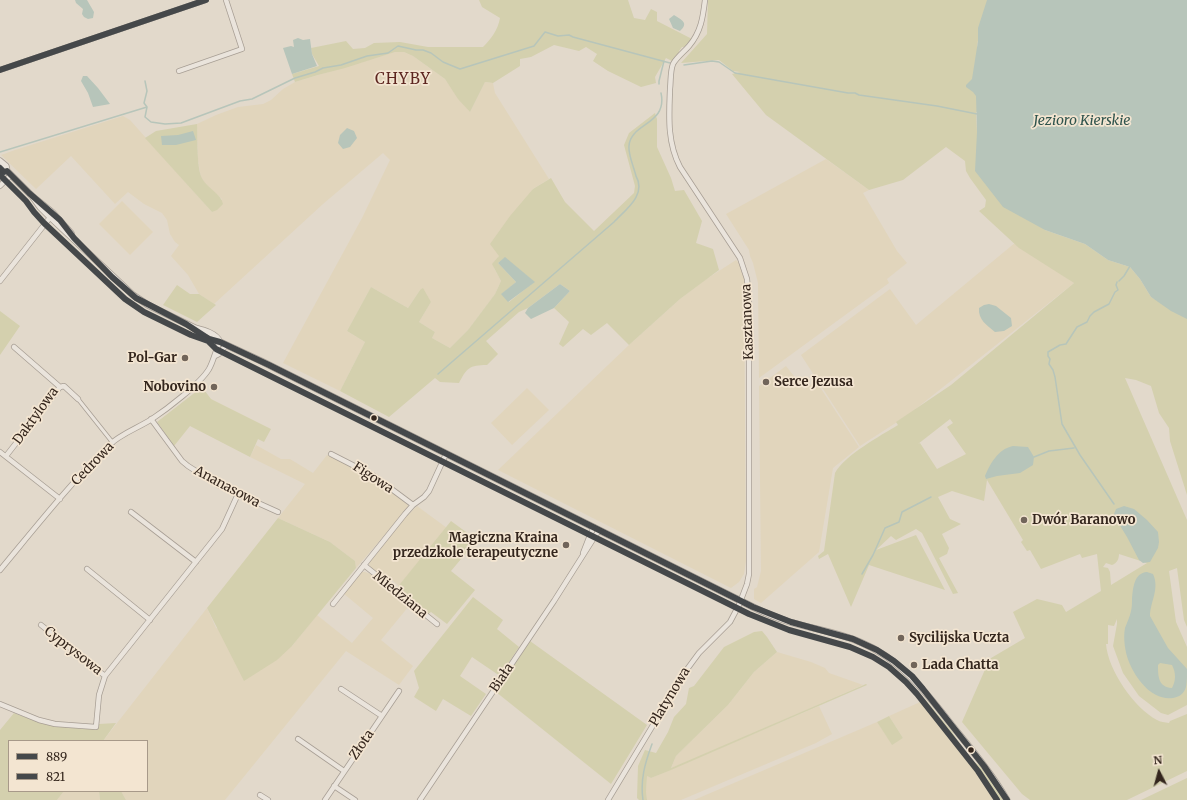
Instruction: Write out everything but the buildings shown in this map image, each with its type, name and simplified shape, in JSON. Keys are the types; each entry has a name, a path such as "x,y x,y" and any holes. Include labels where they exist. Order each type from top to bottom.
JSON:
{"street":[{"path":"0,70 206,0"},
{"path":"179,71 242,49 226,0"},
{"name":"Kasztanowa","path":"705,0 703,16 698,33 672,67 669,129 672,148 680,167 740,258 749,288 750,566 747,584 740,601"},
{"path":"0,161 6,166 9,173 32,196 40,207 51,215 133,295 148,305 195,328 214,341 220,342 597,528 740,601 791,622 853,639 894,661 912,676 924,689 984,766 1007,800"},
{"path":"0,168 4,172 9,173"},
{"path":"0,178 9,173"},
{"path":"0,186 9,173"},
{"path":"0,281 51,215"},
{"name":"Cedrowa","path":"216,356 215,352 220,342"},
{"name":"Cedrowa","path":"0,570 60,499 113,443 152,419 198,383 216,356 226,345"},
{"name":"Daktylowa","path":"6,456 60,386 14,347"},
{"path":"60,386 64,386 78,399 113,443"},
{"name":"Ananasowa","path":"152,419 185,464 218,485 278,512"},
{"path":"0,452 60,499"},
{"name":"Figowa","path":"332,454 374,476 396,494 413,505"},
{"path":"334,604 413,505 424,497 429,491 446,454"},
{"name":"Cyprysowa","path":"0,704 39,720 55,724 96,727 99,695 105,676 222,529 238,494"},
{"path":"132,512 196,562"},
{"name":"Biała","path":"420,800 554,601 583,555 597,528"},
{"name":"Miedziana","path":"364,565 437,624"},
{"path":"87,569 150,620"},
{"name":"Platynowa","path":"608,800 685,672 699,653 730,622 740,601"},
{"name":"Cyprysowa","path":"40,625 105,676"},
{"path":"341,689 382,716"},
{"name":"Złota","path":"325,800 399,691"},
{"path":"298,739 344,771"},
{"path":"334,786 355,800"},
{"path":"260,795 268,800"}],"shaded area":[{"path":"479,0 628,0 634,18 645,20 651,9 657,12 657,21 692,39 684,47 682,47 672,61 666,58 655,77 656,83 641,87 608,71 593,61 597,54 586,47 579,51 554,45 531,57 520,59 520,66 493,83 485,82 470,112 458,99 445,79 413,56 404,52 395,52 295,82 292,74 319,66 312,54 311,48 346,41 353,49 365,48 374,43 400,42 428,47 483,47 494,34 500,18 482,7"},
{"path":"708,0 991,0 980,27 977,47 977,132 1045,230 1085,244 1108,260 1130,267 1140,279 1151,297 1187,318 1187,495 1170,441 1169,428 1159,413 1151,386 1136,380 1125,378 1187,520 1187,627 1184,620 1177,568 1169,571 1176,622 1187,647 1187,705 1168,715 1161,713 1139,696 1123,673 1113,646 1117,619 1114,626 1108,625 1108,644 1106,644 1108,654 1117,676 1131,698 1148,714 1158,721 1169,723 1170,721 1187,714 1187,771 1127,800 1030,800 1022,794 962,722 987,665 986,661 1025,638 1013,612 1037,599 1062,605 1066,612 1101,591 1097,554 1082,558 1080,554 1041,569 1030,550 1027,551 1021,542 1023,540 987,480 984,501 952,491 938,497 950,519 961,524 942,534 949,548 947,554 939,558 958,593 953,594 922,533 916,529 896,540 891,536 876,550 916,535 945,590 869,565 851,607 828,554 819,559 818,556 824,551 835,473 840,466 864,446 898,425 896,422 951,385 1074,283 1019,248 979,211 985,207 986,200 966,171 965,161 946,147 903,180 869,190 766,115 732,74 740,72 733,71 719,60 681,63 707,34","holes":["950,419 953,423 947,427 966,454 937,469 920,443 918,444","1119,554 1147,563 1111,585 1110,572 1108,568 1103,567 1106,563 1112,565 1115,563"]},
{"path":"395,52 404,52 413,56 445,79 470,112 485,82 493,83 495,93 549,179 533,189 499,256 494,268 501,281 495,294 468,330 450,348 432,338 435,332 419,322 431,302 420,290 408,308 371,287 347,331 365,342 340,391 283,363 362,218 390,160 383,153 323,204 214,304 199,294 188,275 171,256 179,245 170,234 167,220 162,213 144,204 128,192 115,204 71,156 36,189 1,155 123,116 130,120 212,212 222,199 208,187 201,178 198,160 197,124 238,107 263,104 271,100 283,89 295,82"},
{"path":"655,113 657,119 657,147 671,178 675,191 684,190 702,221 696,243 713,249 719,270 680,299 629,345 607,323 591,335 583,329 563,347 559,344 569,322 554,308 570,291 560,284 528,308 519,312 486,341 498,354 487,365 469,368 459,383 440,382 435,378 389,417 340,391 365,342 347,331 371,287 408,308 423,288 431,302 419,322 435,332 432,338 450,348 468,330 495,294 501,281 492,264 499,256 490,244 510,216 533,189 551,178 565,202 594,231 634,193 635,186 624,145 629,133","holes":["505,258 534,282 509,302 502,294 516,282 498,263"]},
{"path":"197,124 199,169 203,180 220,197 223,204 217,210 212,212 145,138 156,131"},
{"path":"826,159 869,190 863,193 897,251 907,263 887,279 889,283 759,378 758,283 749,250 726,214"},
{"path":"122,201 153,232 130,255 99,224"},
{"path":"1016,242 1074,283 908,415 860,446 801,355 890,289 916,325"},
{"path":"736,260 740,264 744,274 746,561 744,574 739,582 731,588 498,470 629,345 680,299 705,280"},
{"path":"177,285 190,294 199,294 216,305 197,322 163,305"},
{"path":"0,311 20,326 0,355"},
{"path":"786,366 804,389 816,381 859,447 833,468 819,552 761,603 754,599 754,589 757,587 761,571 759,386"},
{"path":"202,387 211,399 271,429 264,442 258,439 250,457 190,426 174,446 157,422"},
{"path":"527,388 549,410 512,445 491,423"},
{"path":"256,445 281,459 290,459 313,473 327,455 374,477 408,505 408,508 356,568 355,561 330,542 278,518 305,484 250,457"},
{"path":"417,506 447,528 399,586 392,580 390,583 371,568 369,564 370,560 403,520"},
{"path":"278,518 330,542 355,561 356,568 292,646 277,660 244,681 207,608"},
{"path":"451,521 477,540 451,571 475,590 447,624 431,612 428,614 396,589"},
{"path":"361,572 365,572 371,574 409,606 381,640 413,666 399,685 346,651 225,800 126,800 122,792 148,792 148,740 104,740 207,608 216,628 292,646 317,615 352,643 373,618 343,593"},
{"path":"473,597 503,620 497,629 519,647 500,676 472,657 460,676 486,694 471,716 443,699 436,711 414,697 419,688 414,671"},
{"path":"762,631 777,652 754,672 728,705 676,756 671,768 866,684 867,685 671,770 651,778 647,776 647,800 639,800 637,798 638,766 645,750 656,753 668,732 674,717 686,704 689,688 694,686 724,647 754,632"},
{"path":"530,641 647,725 611,784 496,692"},
{"path":"777,652 811,662 825,668 829,673 863,685 690,761 819,706 832,734 816,743 681,800 647,800 647,776 651,778 688,762 671,768 676,756 728,705 754,672"},
{"path":"925,699 951,730 970,759 979,765 985,772 1003,800 997,800 984,780 965,757 925,701 918,703"},
{"path":"925,701 965,757 984,780 997,800 694,800 877,722 892,744 903,738 889,716"},
{"path":"14,713 38,722 74,728 97,729 99,724 116,723 104,740 8,740 8,792 63,792 57,800 0,800 0,730"},
{"path":"889,716 903,738 892,745 877,722"},
{"path":"1187,778 1187,800 1141,800"},
{"path":"63,792 99,792 100,800 57,800"},
{"path":"99,792 122,792 126,800 100,800"}],"water":[{"path":"75,0 87,0 94,12 93,18 88,19 84,17 82,14 83,9 76,3"},
{"name":"Jezioro Kierskie","path":"987,0 1187,0 1187,319 1171,311 1151,297 1140,279 1130,267 1108,260 1085,244 1045,230 1003,207 975,171 977,132 976,96 966,87 966,85 972,79 978,41 978,28"},
{"path":"674,15 682,20 684,24 680,31 673,28 669,19"},
{"path":"298,38 303,40 310,39 312,54 317,66 292,74 283,48 291,46 294,47 293,40"},
{"path":"83,76 87,76 110,104 93,107 88,93 81,81"},
{"path":"347,128 354,131 357,138 350,147 343,149 338,143 340,135"},
{"path":"193,131 196,140 176,145 162,145 161,136 178,135"},
{"path":"505,257 535,282 508,302 501,294 516,282 498,263"},
{"path":"560,284 570,291 554,308 531,319 525,313 528,308"},
{"path":"989,304 996,306 1011,318 1012,326 1004,331 995,332 986,324 980,316 979,308"},
{"path":"1013,446 1028,447 1034,457 1033,465 1020,473 986,479 985,476 995,458 1003,450"},
{"path":"1124,506 1134,509 1158,532 1158,548 1150,562 1143,563 1139,560 1116,519 1114,514 1116,509"},
{"path":"1147,572 1153,574 1155,580 1155,590 1150,616 1168,648 1187,669 1187,683 1184,692 1175,698 1158,696 1146,688 1140,682 1132,669 1126,654 1124,632 1131,613 1135,582 1139,575","holes":["1160,663 1172,665 1175,676 1172,688 1164,686 1161,683 1158,665"]}],"waterway":[{"path":"145,81 147,91 144,103 147,107 145,117 151,122 165,124 181,123 240,101 252,99 295,78 323,68 341,65 367,56 388,53 398,46 423,50 431,53 443,62 460,69 534,46 545,32 558,36 569,35 670,63"},
{"path":"659,84 664,61"},
{"path":"684,65 712,61 719,62 735,73 855,93 859,95 937,106 977,114"},
{"path":"438,374 614,222 633,202 639,190 639,183 630,157 629,146 631,138 659,112 662,104 661,93"},
{"path":"0,152 147,107"},
{"path":"1119,281 1130,266"},
{"path":"1114,504 1080,455 1062,424 1055,377 1049,364 1050,359 1048,352 1060,345 1066,344 1077,327 1087,322 1094,312 1109,304 1115,292 1118,290 1116,285 1117,282"},
{"path":"1034,457 1049,451 1074,448"},
{"path":"862,574 873,555 885,528 899,522 902,512 931,497"},
{"path":"643,800 642,785 644,772 652,744"}],"transit line":[{"name":"889","path":"0,70 206,0"},
{"name":"889","path":"0,168 4,172 7,171 29,193 60,220 74,238 112,277 136,298 186,324 209,339 220,342 269,365 753,607 791,622 853,639 877,650 894,661 912,676 984,766 1007,800"},
{"name":"821","path":"0,175 26,201 44,223 125,299 144,312 191,335 208,341 216,349 749,614 789,630 850,647 873,657 889,667 917,694 978,771 997,800"}],"place":[{"name":"Pol-Gar","path":"185,358"},
{"name":"Serce Jezusa","path":"766,382"},
{"name":"Nobovino","path":"214,387"},
{"name":"Dwór Baranowo","path":"1024,520"},
{"name":"Magiczna Kraina przedzkole terapeutyczne","path":"566,545"},
{"name":"Sycilijska Uczta","path":"901,638"},
{"name":"Lada Chatta","path":"914,665"}],"district":[{"name":"CHYBY","path":"403,80"}]}
